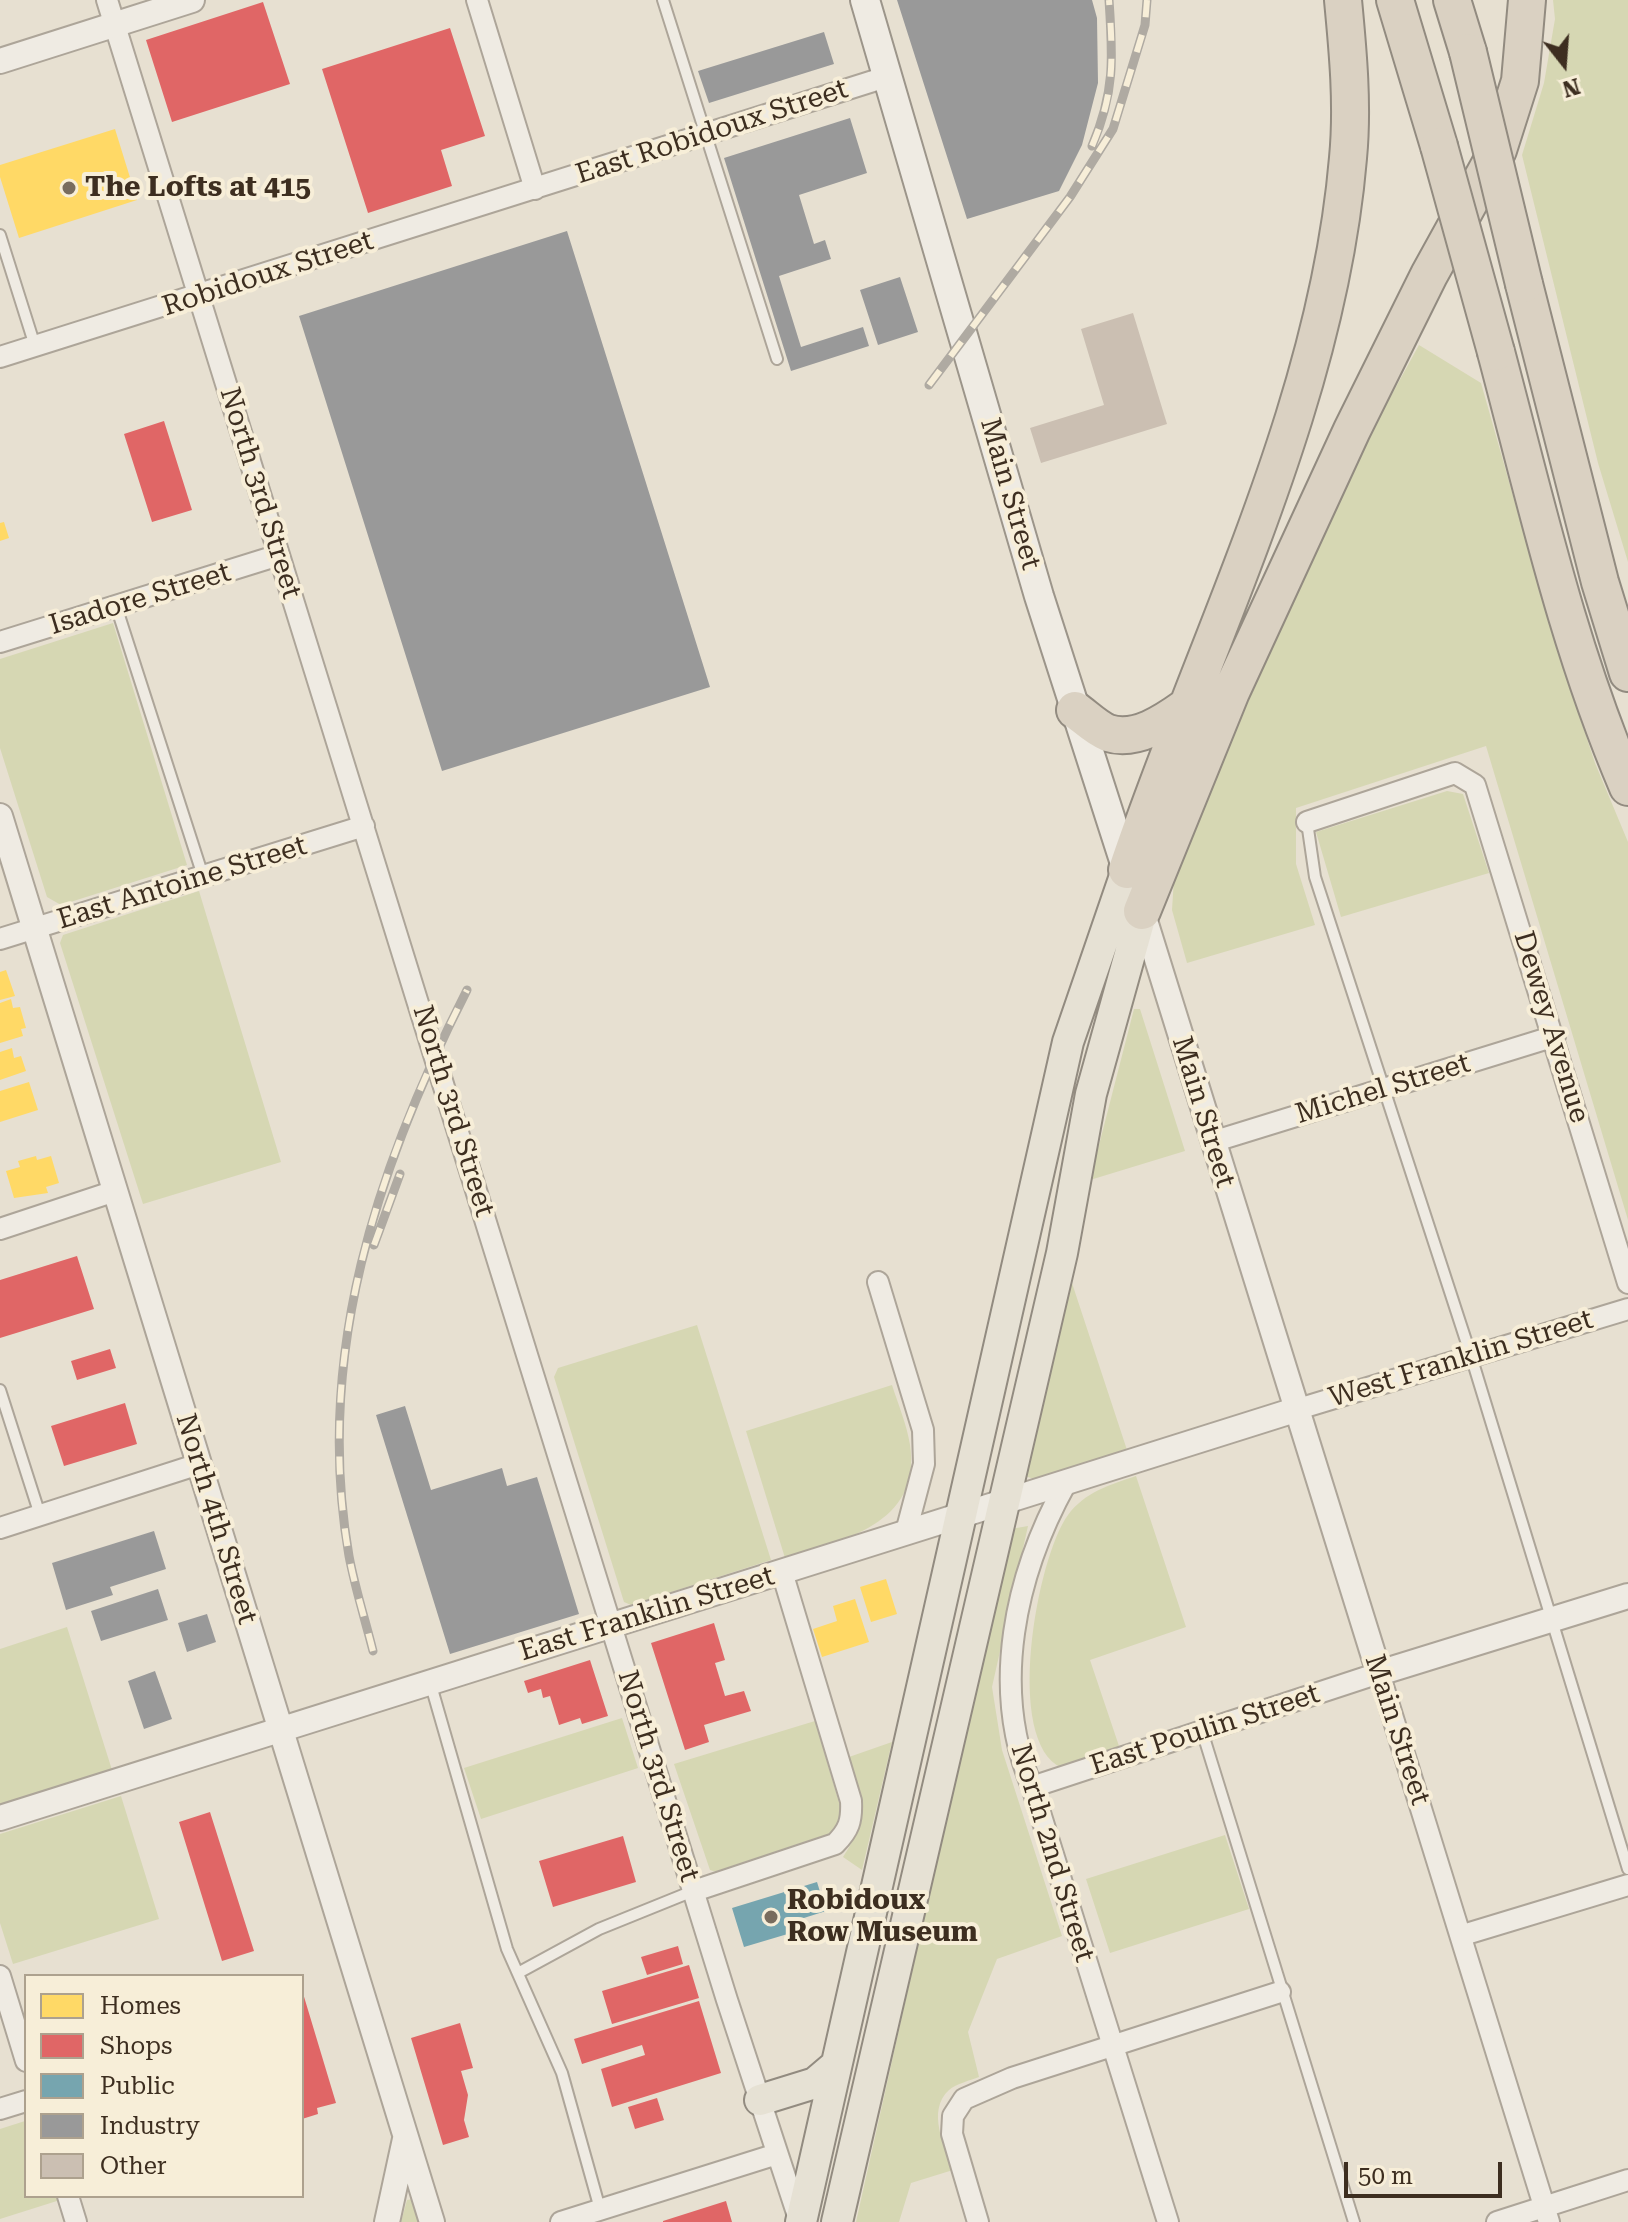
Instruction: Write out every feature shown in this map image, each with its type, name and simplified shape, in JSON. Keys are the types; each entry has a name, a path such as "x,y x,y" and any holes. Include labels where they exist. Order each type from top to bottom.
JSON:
{"highway":[{"path":"1127,870 1287,437 1326,292 1342,213 1349,154 1348,51 1343,0"},
{"path":"1395,0 1439,146 1562,599 1610,744 1628,787"},
{"path":"1452,0 1468,52 1600,582 1628,673"},
{"path":"1142,911 1231,692 1345,443 1429,275 1498,150 1520,81 1527,0"},
{"path":"1075,710 1108,733 1130,734 1159,727 1186,707"}],"main road":[{"name":"Main Street","path":"865,0 1039,596 1142,911"},
{"path":"800,2222 1068,1042 1127,870"},
{"path":"837,2222 1062,1253 1091,1094 1142,911"},
{"path":"760,2100 815,2083 835,2066"}],"street":[{"name":"North 3rd Street","path":"107,0 694,1891 800,2222"},
{"path":"0,61 192,0"},
{"path":"477,0 535,189"},
{"name":"East Robidoux Street","path":"535,189 889,76"},
{"name":"Robidoux Street","path":"0,357 535,189"},
{"name":"Isadore Street","path":"0,642 279,555"},
{"name":"Dewey Avenue","path":"1307,822 1455,773 1475,785 1555,1036 1628,1283"},
{"name":"North 4th Street","path":"0,816 432,2222"},
{"name":"East Antoine Street","path":"0,939 364,826"},
{"name":"Main Street","path":"1142,911 1295,1410 1463,1935 1547,2214"},
{"name":"Michel Street","path":"1212,1142 1555,1036"},
{"path":"0,1229 115,1191"},
{"path":"878,1282 923,1430 924,1464 906,1532"},
{"name":"West Franklin Street","path":"1295,1410 1628,1309"},
{"name":"East Franklin Street","path":"0,1818 1295,1410"},
{"path":"0,1528 199,1464"},
{"name":"North 2nd Street","path":"1066,1483 1048,1516 1029,1570 1009,1670 1010,1705 1018,1754 1032,1787 1168,2222"},
{"path":"694,1891 835,1844 848,1831 852,1818 851,1801 782,1572"},
{"path":"1379,1673 1628,1596"},
{"name":"East Poulin Street","path":"1032,1787 1379,1673"},
{"path":"1463,1935 1628,1885"},
{"path":"0,1976 24,2054"},
{"path":"978,2222 952,2134 953,2116 964,2099 1012,2078 1280,1992"},
{"path":"0,2109 24,2102"},
{"path":"387,2222 406,2137"},
{"path":"561,2222 777,2154"},
{"path":"1497,2222 1547,2214 1628,2180"},
{"path":"69,2198 76,2222"}],"lane":[{"path":"663,0 777,359"},
{"path":"0,235 35,346"},
{"path":"116,606 203,876"},
{"path":"1307,822 1315,877 1471,1356 1628,1869"},
{"path":"0,1390 40,1515"},
{"path":"430,1682 507,1949 562,2073 600,2209"},
{"path":"1202,1731 1280,1992 1354,2222"},
{"path":"518,1973 599,1929 694,1891"}],"green space":[{"path":"1553,0 1628,0 1628,562 1598,463 1522,155 1544,83 1555,19"},
{"path":"1419,345 1481,383 1552,633 1595,763 1628,842 1628,1220 1486,746 1296,808 1296,864 1315,925 1187,963 1172,910 1174,878 1331,505"},
{"path":"113,623 187,865 61,905 47,897 0,748 0,659"},
{"path":"1447,791 1463,794 1489,873 1341,917 1316,832"},
{"path":"199,891 281,1162 143,1204 60,943 63,935"},
{"path":"1134,1009 1140,1009 1185,1151 1090,1180"},
{"path":"1071,1280 1127,1450 1034,1479 1025,1476"},
{"path":"697,1325 771,1560 631,1605 624,1602 554,1377 558,1368"},
{"path":"892,1385 910,1445 910,1472 904,1494 891,1511 873,1525 830,1544 785,1558 746,1431"},
{"path":"1136,1476 1186,1627 1090,1660 1120,1749 1062,1768 1044,1751 1034,1723 1030,1688 1031,1648 1046,1569 1056,1537 1075,1507 1098,1490"},
{"path":"1028,1526 992,1687 1002,1750 1062,1936 997,1959 968,2032 979,2077 949,2090 939,2108 939,2129 953,2170 911,2183 899,2222 856,2222 1011,1529"},
{"path":"67,1627 112,1770 0,1805 0,1649"},
{"path":"622,1718 638,1768 481,1819 464,1768"},
{"path":"815,1721 840,1806 840,1824 828,1837 719,1873 710,1870 674,1764"},
{"path":"892,1742 862,1870 843,1857 857,1831 861,1808 849,1757"},
{"path":"121,1796 159,1919 13,1964 0,1923 0,1834"},
{"path":"1225,1835 1249,1909 1110,1953 1086,1879"},
{"path":"24,2121 24,2198 60,2200 0,2219 0,2129"},
{"path":"413,2199 420,2222 401,2222 407,2200"}],"building: Homes":[{"name":"The Lofts at 415","path":"115,129 137,200 19,238 0,177 0,165"},
{"path":"4,522 9,538 0,541 0,523"},
{"path":"6,970 15,996 0,1000 0,972"},
{"path":"11,999 13,1008 20,1007 26,1028 21,1029 23,1036 0,1043 0,1003"},
{"path":"12,1048 14,1058 21,1056 26,1071 0,1080 0,1052"},
{"path":"29,1082 38,1110 0,1122 0,1091"},
{"path":"36,1156 37,1160 51,1156 59,1183 46,1187 48,1193 14,1198 6,1171 20,1167 18,1161"},
{"path":"886,1579 897,1614 871,1622 860,1587"},
{"path":"855,1599 869,1642 822,1657 813,1629 837,1621 833,1606"}],"building: Shops":[{"path":"263,2 290,84 172,122 146,40"},
{"path":"450,28 485,136 441,150 452,186 368,213 322,69"},
{"path":"164,421 192,510 152,522 124,434"},
{"path":"77,1256 94,1309 0,1338 0,1280"},
{"path":"110,1349 116,1368 77,1380 71,1361"},
{"path":"125,1403 137,1444 64,1466 51,1426"},
{"path":"714,1623 725,1660 715,1663 725,1696 744,1691 751,1711 704,1725 709,1742 685,1750 651,1643"},
{"path":"590,1660 608,1716 582,1724 580,1718 559,1725 550,1696 543,1698 541,1689 528,1693 524,1681"},
{"path":"210,1812 254,1951 222,1961 179,1822"},
{"path":"623,1836 636,1882 553,1907 539,1861"},
{"path":"678,1946 683,1964 647,1975 641,1957"},
{"path":"689,1965 699,1998 612,2024 602,1991"},
{"path":"304,1997 336,2103 317,2108 318,2114 304,2118"},
{"path":"699,2001 721,2073 612,2107 601,2069 645,2055 642,2045 582,2064 574,2039"},
{"path":"460,2023 473,2068 461,2071 468,2095 464,2120 469,2137 443,2145 411,2038"},
{"path":"657,2098 664,2120 635,2129 628,2107"},
{"path":"726,2201 732,2222 663,2222 663,2221"}],"building: Public":[{"name":"Robidoux Row Museum","path":"817,1882 826,1911 788,1923 791,1933 744,1947 732,1908"}],"building: Industry":[{"path":"897,0 1092,0 1097,18 1098,83 1082,145 1059,191 967,219"},
{"path":"824,32 834,64 709,103 698,71"},
{"path":"850,118 867,173 799,195 814,244 825,240 831,259 779,276 801,347 863,327 869,346 791,371 724,158"},
{"path":"567,231 710,687 442,771 299,316"},
{"path":"900,277 918,332 878,345 860,290"},
{"path":"405,1406 431,1490 502,1468 507,1486 537,1477 579,1614 450,1654 376,1415"},
{"path":"154,1531 166,1569 110,1587 113,1595 66,1610 52,1563"},
{"path":"158,1589 168,1620 101,1641 91,1611"},
{"path":"207,1614 216,1642 187,1652 178,1623"},
{"path":"155,1671 172,1719 144,1729 128,1681"}],"building: Other":[{"path":"1133,313 1167,424 1041,463 1030,428 1104,405 1081,329"}],"railway":[{"path":"1092,146 1105,109 1111,74 1109,0"},
{"path":"929,385 1070,197 1113,129 1145,25 1147,0"},
{"path":"373,1651 349,1556 340,1481 340,1408 347,1335 361,1264 381,1194 406,1125 467,990"},
{"path":"374,1245 400,1174"}],"place":[{"name":"The Lofts at 415","path":"69,188"},
{"name":"Robidoux Row Museum","path":"771,1917"}]}
